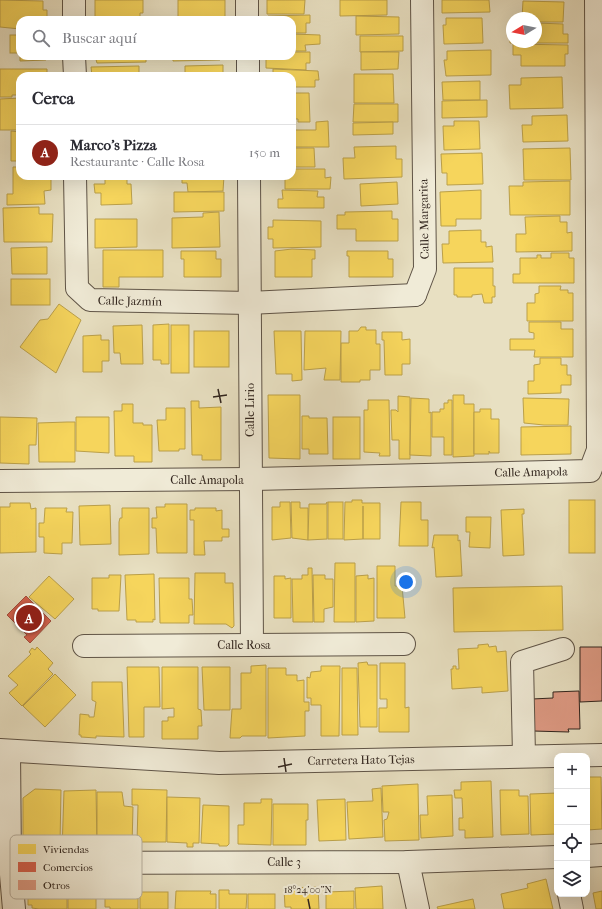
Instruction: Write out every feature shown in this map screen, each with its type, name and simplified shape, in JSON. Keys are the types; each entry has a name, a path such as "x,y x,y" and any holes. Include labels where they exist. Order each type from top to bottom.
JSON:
{"street":[{"path":"74,0 74,16"},
{"path":"247,0 247,16"},
{"name":"Calle Margarita","path":"250,303 421,300 425,269 422,0"},
{"name":"Calle Amapola","path":"0,481 250,479 590,471 598,450 599,217 596,0"},
{"path":"74,60 75,72"},
{"path":"248,60 248,72"},
{"name":"Calle Jazmín","path":"75,180 77,288 90,300 250,303"},
{"name":"Calle Lirio","path":"249,180 252,645"},
{"name":"Calle Rosa","path":"84,646 404,644"},
{"path":"524,756 522,662 563,649"},
{"path":"4,750 10,863"},
{"name":"Carretera Hato Tejas","path":"4,750 219,763 602,755"},
{"path":"590,856 602,855"},
{"name":"Calle 3","path":"142,863 408,862 554,857"},
{"path":"408,862 418,909"},
{"path":"570,897 572,909"},
{"path":"13,899 14,909"}],"building: Viviendas":[{"path":"0,0 43,1 43,10 47,10 47,16 16,16 16,29 0,27"},
{"path":"95,0 143,0 143,13 140,13 140,16 95,16"},
{"path":"178,0 225,0 225,16 178,16"},
{"path":"267,0 305,0 304,14 267,14"},
{"path":"340,0 387,0 387,15 340,16"},
{"path":"442,0 489,0 490,12 442,13"},
{"path":"523,1 564,2 563,22 542,22 542,12 522,12"},
{"path":"310,15 310,23 306,23 306,33 296,33 296,16 268,16"},
{"path":"356,16 399,17 399,34 356,35"},
{"path":"446,18 482,18 483,43 444,44 443,25 446,25"},
{"path":"542,23 563,24 563,34 568,34 568,43 542,43"},
{"path":"296,34 320,35 320,44 305,45 306,51 296,51"},
{"path":"10,35 16,35 16,53 10,53"},
{"path":"360,36 403,36 403,51 360,52"},
{"path":"542,45 568,45 568,54 565,54 565,66 521,66 521,55 513,55 513,48 542,48"},
{"path":"491,50 491,75 446,76 444,60 447,60 447,51"},
{"path":"296,52 310,52 310,63 306,63 306,70 266,68 266,60 296,60"},
{"path":"361,52 399,52 398,69 361,70"},
{"path":"20,60 46,60 20,61"},
{"path":"96,60 146,60 146,62 97,63"},
{"path":"173,60 220,60 173,61"},
{"path":"223,65 223,72 185,72 185,66"},
{"path":"139,66 139,72 92,72 91,67"},
{"path":"0,69 47,69 47,72 16,72 16,95 12,95 12,97 0,97"},
{"path":"273,69 318,71 319,80 315,80 315,87 296,87 296,72 273,72"},
{"path":"354,74 393,74 394,103 354,103"},
{"path":"562,77 563,108 510,109 509,85 521,85 521,78"},
{"path":"480,81 480,100 443,100 442,82"},
{"path":"296,93 309,93 310,122 298,122 298,119 296,119"},
{"path":"16,98 16,130 0,130 0,99"},
{"path":"487,100 487,117 442,118 442,101"},
{"path":"354,104 398,104 398,122 353,122"},
{"path":"567,115 568,141 523,142 522,125 532,125 532,116"},
{"path":"328,121 329,147 296,147 296,130 316,130 316,122"},
{"path":"454,121 479,121 480,149 444,150 443,126 454,126"},
{"path":"393,122 393,134 353,135 353,123"},
{"path":"11,131 16,132 16,161 11,161"},
{"path":"396,146 396,159 402,159 402,177 344,179 343,158 355,158 354,147"},
{"path":"296,148 314,148 315,167 296,167"},
{"path":"570,148 571,180 524,180 523,149"},
{"path":"482,153 483,184 447,185 447,173 442,173 441,154"},
{"path":"13,167 16,167 16,180 51,180 51,190 44,191 45,204 7,205 7,194 13,194"},
{"path":"296,169 325,169 325,178 331,177 330,189 285,189 285,180 296,180"},
{"path":"105,180 127,180 127,184 131,184 132,204 101,205 101,193 95,193 94,184 105,184"},
{"path":"182,180 224,180 223,191 188,192 187,183 182,183"},
{"path":"570,181 570,215 510,215 509,186 523,186 523,182"},
{"path":"397,182 398,204 361,206 360,184"},
{"path":"282,190 318,191 317,197 324,197 324,208 278,208 278,199 283,199"},
{"path":"481,190 481,219 456,219 456,226 441,226 440,192"},
{"path":"174,192 224,192 224,211 174,212"},
{"path":"39,207 39,214 53,214 52,242 4,242 3,208"},
{"path":"392,211 392,219 398,219 398,241 356,241 356,229 337,229 337,215 345,215 345,212"},
{"path":"219,212 220,247 172,248 172,218 203,217 203,213"},
{"path":"560,216 560,222 567,222 567,233 572,232 572,251 516,252 516,234 526,234 525,217"},
{"path":"95,219 137,219 137,247 95,248"},
{"path":"273,220 321,221 321,247 273,248 273,239 268,239 268,227 273,227"},
{"path":"481,230 481,242 486,242 486,247 492,246 493,262 443,263 442,244 449,244 449,231"},
{"path":"47,247 47,274 12,274 11,248"},
{"path":"292,249 315,250 315,259 312,259 312,277 275,277 275,251"},
{"path":"103,250 163,250 163,277 119,277 119,287 103,287"},
{"path":"181,251 216,251 216,259 221,259 221,277 184,277 184,259 181,259"},
{"path":"347,251 388,251 388,259 393,259 393,277 349,277 349,256 347,256"},
{"path":"551,253 569,253 569,258 574,258 574,283 513,283 513,274 520,274 520,258 537,258 537,255 541,255 541,258 551,258"},
{"path":"454,268 493,268 493,286 495,286 495,297 492,297 492,303 484,303 482,294 472,295 472,297 457,297 457,295 454,295"},
{"path":"11,279 50,279 50,305 11,305"},
{"path":"539,286 561,286 560,290 568,290 568,293 573,293 573,321 527,321 527,303 535,303 535,294 539,293"},
{"path":"59,304 81,320 56,373 20,347 40,320 48,319"},
{"path":"529,322 561,322 561,329 573,329 573,357 534,357 535,350 510,350 510,339 534,339 534,333 529,332"},
{"path":"169,324 169,364 161,364 161,360 153,360 153,325"},
{"path":"142,325 143,364 121,364 120,353 114,353 113,326"},
{"path":"171,325 189,325 189,373 171,373"},
{"path":"361,327 366,327 366,330 376,330 376,344 380,344 380,370 370,370 370,380 360,380 360,382 341,382 341,343 349,343 349,331 358,331"},
{"path":"194,331 229,331 229,367 194,367"},
{"path":"274,331 301,331 302,380 292,381 292,374 276,374"},
{"path":"305,331 341,331 340,380 324,380 326,368 304,370"},
{"path":"382,332 402,332 402,340 410,339 410,364 402,364 402,375 385,375 384,340 382,340"},
{"path":"101,335 101,340 109,340 109,361 102,361 102,372 83,372 83,336"},
{"path":"540,358 561,358 561,365 567,365 567,375 571,375 571,385 561,385 561,393 528,394 528,381 534,381 534,365 540,364"},
{"path":"268,395 300,395 300,459 269,458"},
{"path":"453,395 464,395 464,404 474,404 474,456 453,457"},
{"path":"398,396 410,397 410,459 399,459 399,440 392,440 391,410 396,410 398,412"},
{"path":"411,398 429,399 429,413 431,412 431,456 410,455"},
{"path":"523,398 569,399 568,425 524,423"},
{"path":"368,400 389,400 390,456 379,456 380,453 364,452 364,410 368,410"},
{"path":"448,400 452,400 452,455 444,455 444,437 432,437 432,412 440,412 440,409 444,409 444,403 448,403"},
{"path":"191,401 199,401 199,408 221,407 221,460 202,460 202,455 192,455"},
{"path":"122,404 133,404 133,423 152,425 152,462 134,462 134,456 115,456 114,411 122,411"},
{"path":"166,408 185,408 185,449 179,449 179,451 159,451 157,420 166,420"},
{"path":"480,409 491,409 491,419 499,419 499,453 490,453 489,451 489,454 474,454 474,412 480,412"},
{"path":"302,416 309,416 309,418 327,418 328,454 309,454 309,449 302,449"},
{"path":"0,417 37,418 36,445 29,445 29,464 0,463"},
{"path":"76,417 109,417 109,453 76,451"},
{"path":"333,417 360,417 360,459 333,459"},
{"path":"75,422 75,462 39,462 38,423"},
{"path":"571,426 571,454 521,455 521,427"},
{"path":"352,500 362,500 362,503 380,503 380,539 344,540 345,502 352,502"},
{"path":"569,500 595,500 595,553 569,553"},
{"path":"280,502 290,502 291,538 272,540 272,507 280,507"},
{"path":"291,502 300,502 300,508 308,508 308,540 292,538"},
{"path":"327,502 327,539 308,540 309,504 326,504"},
{"path":"328,502 343,502 343,539 328,539"},
{"path":"401,502 421,502 421,520 428,520 428,546 399,546"},
{"path":"10,503 30,503 31,509 36,508 36,552 0,553 0,507 10,507"},
{"path":"165,504 187,504 187,553 157,553 156,528 152,528 152,518 157,518 156,507 165,507"},
{"path":"110,505 111,544 80,545 79,506"},
{"path":"45,508 67,508 66,512 73,512 72,543 62,543 62,554 44,553 44,537 39,537 39,523 44,523"},
{"path":"122,508 149,508 149,554 119,555 119,522 120,518 122,518"},
{"path":"195,508 216,508 216,511 222,510 222,529 229,529 229,537 222,537 222,541 204,541 205,555 194,555 194,520 190,520 190,510 195,510"},
{"path":"524,509 524,514 522,514 524,555 503,556 501,510"},
{"path":"466,517 491,517 490,548 469,547 470,532 466,532"},
{"path":"434,535 458,535 458,541 460,540 462,576 436,577 434,547 432,548"},
{"path":"335,563 355,563 355,622 334,622"},
{"path":"377,566 395,566 395,586 402,586 405,618 377,618"},
{"path":"308,568 312,568 313,622 293,622 292,579 302,579 302,575 308,575"},
{"path":"195,573 225,573 225,583 233,583 234,626 232,628 226,624 194,624"},
{"path":"154,574 155,620 153,619 153,622 136,622 136,620 127,620 125,575"},
{"path":"109,575 121,575 119,611 98,611 98,609 92,609 92,578 109,578"},
{"path":"313,575 325,575 325,579 333,579 333,607 324,609 324,622 314,622"},
{"path":"368,575 368,579 374,578 374,621 356,622 356,576"},
{"path":"49,576 74,599 55,619 29,597"},
{"path":"274,576 285,576 285,579 291,578 291,618 274,618"},
{"path":"159,578 189,578 189,599 192,599 193,615 189,615 189,623 160,623"},
{"path":"562,586 563,630 454,632 453,588"},
{"path":"488,644 489,647 496,646 497,652 506,651 508,691 482,693 482,687 452,689 451,669 453,669 453,666 456,666 456,669 459,669 458,649 478,648 478,645"},
{"path":"37,647 53,663 48,669 53,674 22,706 9,693 18,685 8,676 31,654 29,652 32,648 35,650"},
{"path":"367,662 368,665 377,665 377,727 360,727 358,663"},
{"path":"380,663 405,663 405,708 409,707 409,732 379,732 379,708 387,708 387,699 380,699"},
{"path":"266,665 266,736 242,736 240,738 230,738 232,709 241,709 241,673 251,673 251,666"},
{"path":"321,666 340,666 339,736 321,736 321,705 311,705 311,698 307,698 307,677 310,678 311,672 321,671"},
{"path":"127,667 159,667 160,707 144,707 144,737 129,737"},
{"path":"162,667 198,667 198,709 201,710 202,726 198,726 198,739 162,739 162,721 168,721 168,717 174,717 174,708 162,709"},
{"path":"202,667 230,667 230,710 204,710"},
{"path":"268,668 286,668 286,675 297,675 297,681 304,680 304,702 309,702 309,711 305,711 305,736 268,738"},
{"path":"342,668 357,668 358,735 342,735"},
{"path":"55,674 76,695 45,727 23,706"},
{"path":"92,682 122,682 124,737 96,736 96,738 81,737 81,735 79,735 80,714 94,717 96,702 92,700"},
{"path":"590,777 601,777 602,829 590,830"},
{"path":"491,781 493,837 465,838 465,830 459,830 459,818 463,818 462,798 455,798 454,790 461,790 461,782"},
{"path":"418,784 419,840 385,841 384,820 387,819 389,812 383,812 382,786"},
{"path":"381,788 383,837 349,839 347,802 373,801 372,789"},
{"path":"35,789 61,790 60,835 23,835 23,798"},
{"path":"132,789 167,790 166,842 142,842 142,835 137,835 138,805 132,805"},
{"path":"96,790 97,835 63,835 64,791"},
{"path":"500,790 519,790 519,796 528,796 529,834 501,835"},
{"path":"97,792 122,792 124,806 133,807 132,835 97,835"},
{"path":"554,793 554,834 531,835 530,794"},
{"path":"452,795 453,836 421,838 420,815 428,815 427,796"},
{"path":"167,797 200,798 199,843 193,843 193,847 187,847 187,843 167,842"},
{"path":"261,799 272,799 271,845 238,844 238,825 244,825 244,803 261,803"},
{"path":"345,799 346,840 319,841 317,800"},
{"path":"273,804 308,804 308,820 306,820 306,845 273,845"},
{"path":"203,805 229,806 229,844 227,846 201,843"},
{"path":"546,879 553,909 504,909 501,894 528,888 527,884"},
{"path":"382,886 383,909 356,909 355,888"},
{"path":"318,887 319,909 291,909 291,907 285,907 284,888"},
{"path":"219,890 229,890 229,894 247,894 246,909 219,909"},
{"path":"176,891 211,891 210,894 216,894 216,909 175,909"},
{"path":"354,891 354,909 326,909 326,892"},
{"path":"602,891 602,909 596,909 593,893"},
{"path":"142,892 168,892 168,909 140,909"},
{"path":"248,894 275,894 275,909 248,909"},
{"path":"28,899 67,899 67,909 39,909 32,908 32,905 28,905"},
{"path":"68,899 96,899 96,909 68,909"},
{"path":"105,899 138,899 138,909 110,909 110,907 105,907"},
{"path":"473,899 475,909 438,909 437,907"}],"building: Comercios":[{"path":"26,596 51,621 30,643 24,637 27,635 7,615"}],"building: Otros":[{"path":"580,647 602,647 602,701 580,702"},
{"path":"579,691 580,729 568,729 569,732 533,731 532,699 553,698 553,692"}],"place":[{"name":"Marco's Pizza","path":"29,618"}]}
